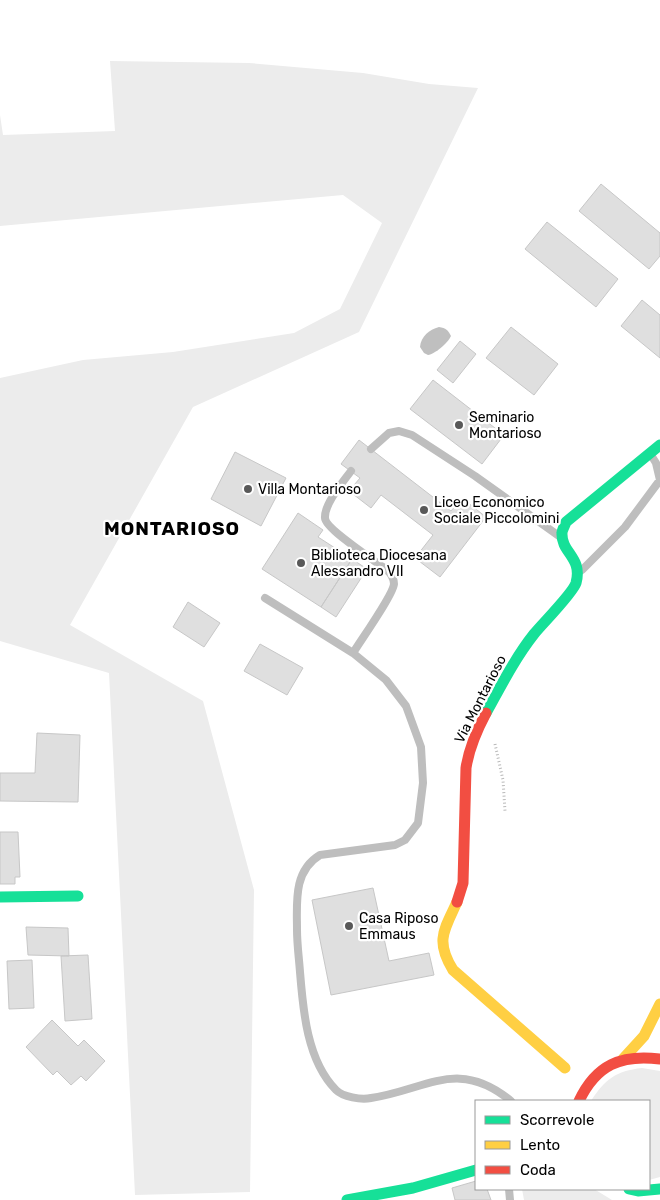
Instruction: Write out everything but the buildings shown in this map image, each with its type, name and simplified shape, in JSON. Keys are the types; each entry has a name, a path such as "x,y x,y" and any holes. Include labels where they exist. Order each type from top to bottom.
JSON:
{"street":[{"path":"577,575 576,561 562,538 563,527 570,518 660,445"},
{"name":"Via Montarioso","path":"565,1068 453,970 445,955 442,939 463,884 466,768 470,748 479,726 518,657 534,634 570,593 575,586 577,575"},
{"path":"0,897 78,896"},
{"path":"623,1059 644,1036 660,1004"},
{"path":"580,1100 596,1074 608,1065 623,1059 645,1056 660,1059"},
{"path":"347,1200 395,1193 475,1170"},
{"path":"620,1190 630,1200"},
{"path":"634,1190 649,1190"}],"lane":[{"path":"371,449 389,433 399,432 412,435 475,476 562,538"},
{"path":"577,575 625,527 660,480 656,464 650,453"},
{"path":"351,471 330,502 325,521 335,531 387,570 392,576 394,583 389,596 353,653"},
{"path":"265,598 353,653 386,680 406,706 421,747 423,783 418,823 405,840 395,845 320,855 309,864 301,878 298,889 297,933 302,995 305,1026 316,1058 336,1091 350,1097 370,1099 436,1080 454,1078 483,1084 501,1092 510,1100"}],"path":[{"path":"494,741 503,780 505,811"}],"shaded area":[{"path":"110,61 249,63 363,73 429,84 478,88 359,332 193,407 70,625 203,701 254,890 250,1192 135,1195 109,673 0,641 0,378 83,360 173,352 294,333 340,309 382,223 343,195 0,226 0,115 3,135 115,131"},
{"path":"439,327 447,330 451,336 441,348 428,355 420,347 422,340 429,332"},
{"path":"642,1068 660,1071 660,1177 650,1180 650,1100 592,1100 601,1087 612,1077 633,1069"},
{"path":"522,1190 596,1190 612,1200 524,1200"}],"traffic: fast":[{"path":"486,713 508,672 527,643 574,588 577,567 563,540 562,532 566,522 660,445"},
{"path":"0,897 78,896"},
{"path":"347,1200 413,1188 475,1170"},
{"path":"650,1190 660,1189"},
{"path":"634,1190 649,1190"}],"traffic: slow":[{"path":"457,902 443,936 444,951 453,970 565,1068"},
{"path":"623,1059 644,1036 660,1004"}],"traffic: jam":[{"path":"457,902 463,883 466,768 474,739 486,713"},
{"path":"580,1100 593,1079 611,1065 633,1058 660,1059"}],"place":[{"name":"Seminario Montarioso","path":"459,425"},
{"name":"Villa Montarioso","path":"248,489"},
{"name":"Liceo Economico Sociale Piccolomini","path":"424,510"},
{"name":"Biblioteca Diocesana Alessandro VII","path":"301,563"},
{"name":"Casa Riposo Emmaus","path":"349,926"}],"district":[{"name":"MONTARIOSO","path":"172,528"}]}
